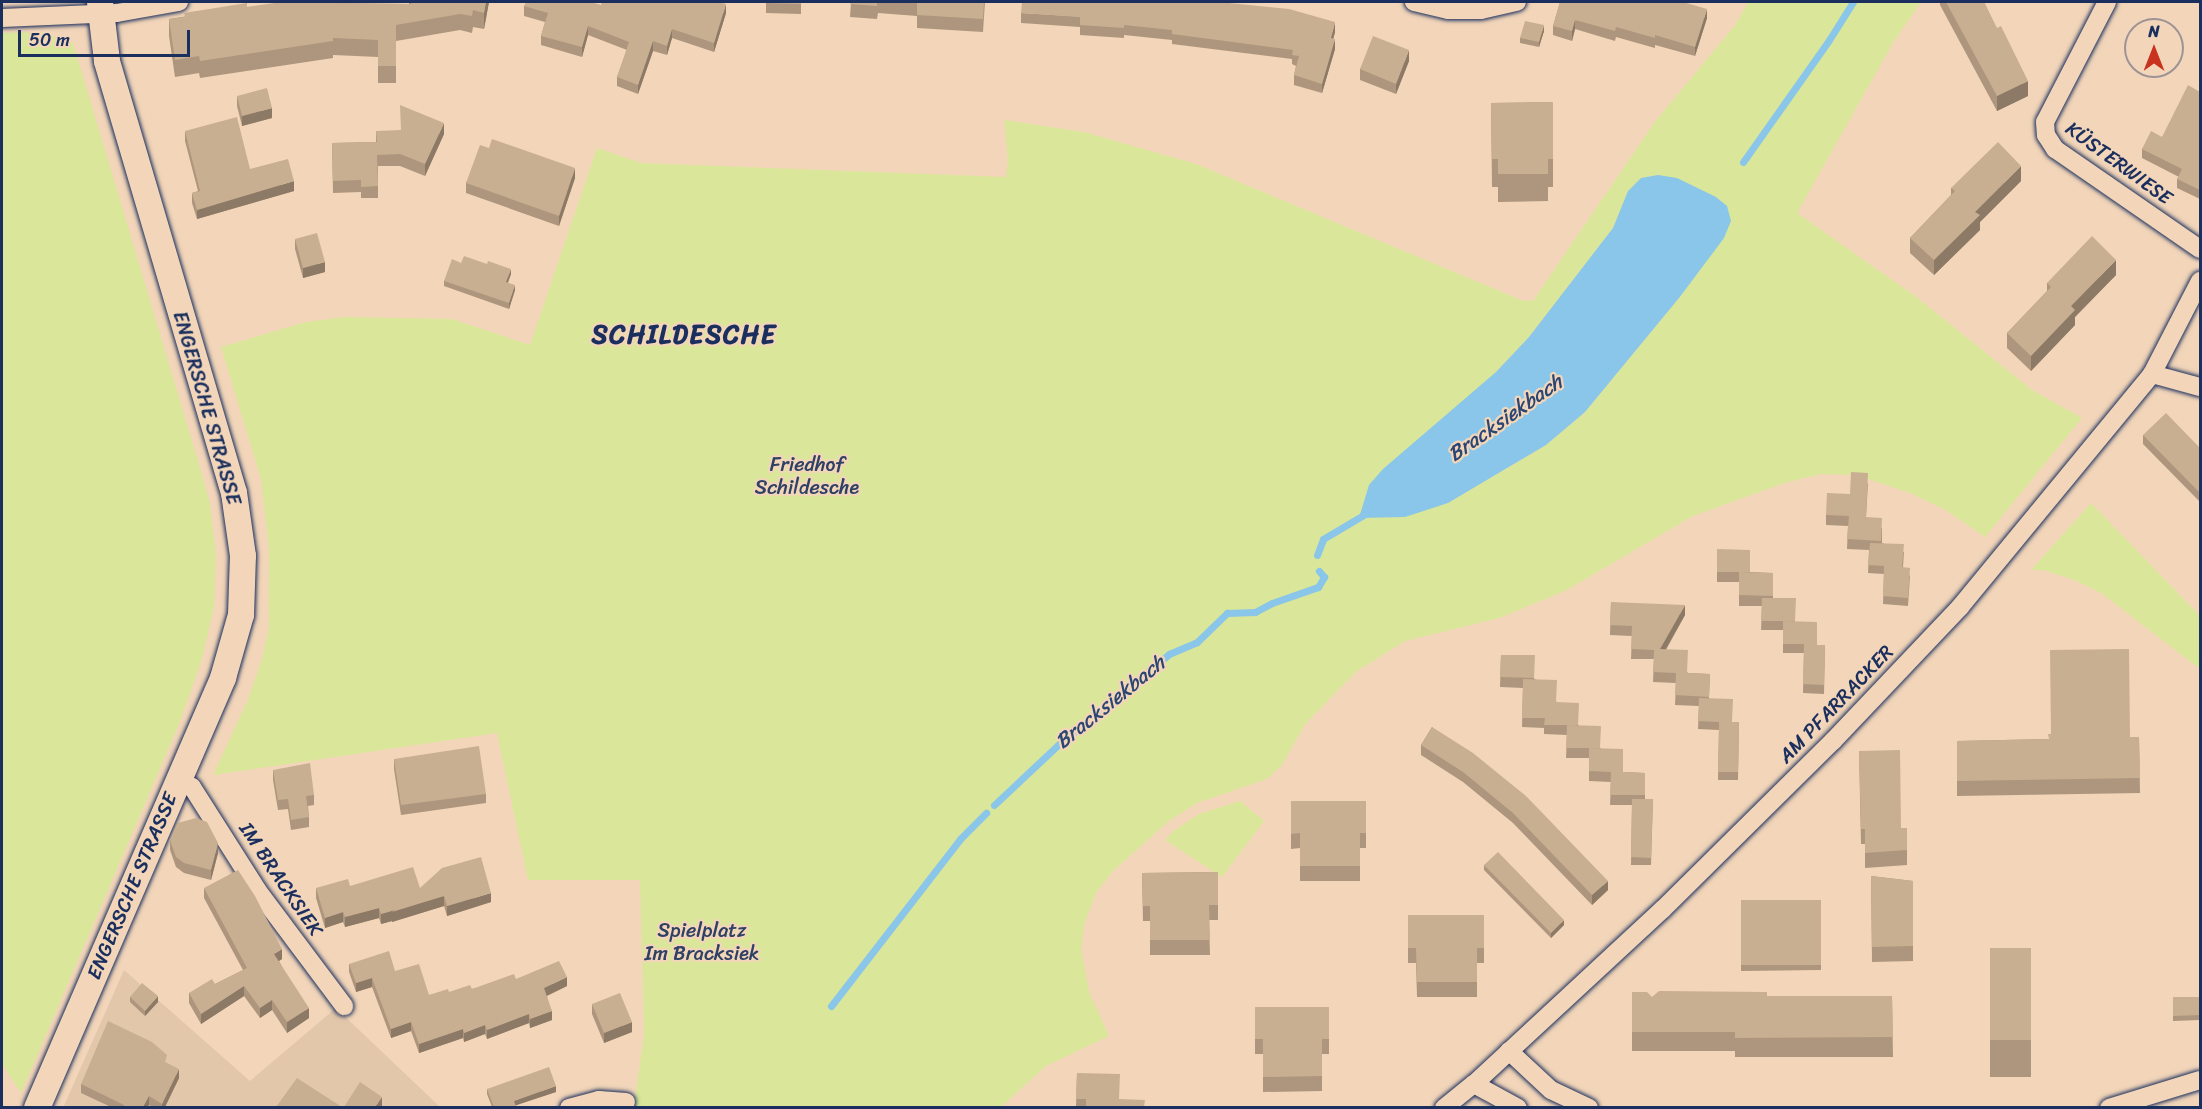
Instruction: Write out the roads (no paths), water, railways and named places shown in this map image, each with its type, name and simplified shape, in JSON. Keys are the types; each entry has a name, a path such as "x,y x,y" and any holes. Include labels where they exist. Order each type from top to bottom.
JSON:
{"main road":[{"name":"ENGERSCHE STRASSE","path":"37,1107 217,693 241,615 243,556 234,493 107,61 101,8"}],"street":[{"path":"2,18 179,2"},
{"path":"1414,2 1448,10 1481,10 1517,2"},
{"name":"KÜSTERWIESE","path":"2107,2 2045,122 2046,135 2055,149 2200,249"},
{"name":"AM PFARRACKER","path":"1444,1107 1474,1084 1663,909 1840,734 1960,607 2152,374 2200,281"},
{"path":"2152,374 2200,387"},
{"name":"IM BRACKSIEK","path":"178,781 192,786 258,891 344,1006"},
{"path":"1509,1051 1551,1090 1589,1107"},
{"path":"2109,1107 2200,1080"},
{"path":"1474,1084 1518,1107"},
{"path":"569,1107 599,1100 626,1102"}],"water":[{"path":"1658,175 1677,178 1716,197 1727,206 1731,221 1724,238 1679,298 1585,412 1546,445 1448,503 1405,517 1359,518 1369,485 1383,469 1496,372 1529,337 1613,228 1628,191 1641,178"}],"waterway":[{"name":"Bracksiekbach","path":"1743,162 1853,2"},
{"name":"Bracksiekbach","path":"1317,555 1323,539 1365,514"},
{"name":"Bracksiekbach","path":"994,805 1058,745 1169,654 1197,642 1227,613 1255,612 1272,603 1318,587 1324,577 1319,571"},
{"name":"Bracksiekbach","path":"831,1006 960,839 986,813"}],"district":[{"name":"SCHILDESCHE","path":"684,335"}],"park label":[{"name":"Friedhof Schildesche","path":"807,476"},
{"name":"Spielplatz Im Bracksiek","path":"702,942"}]}
